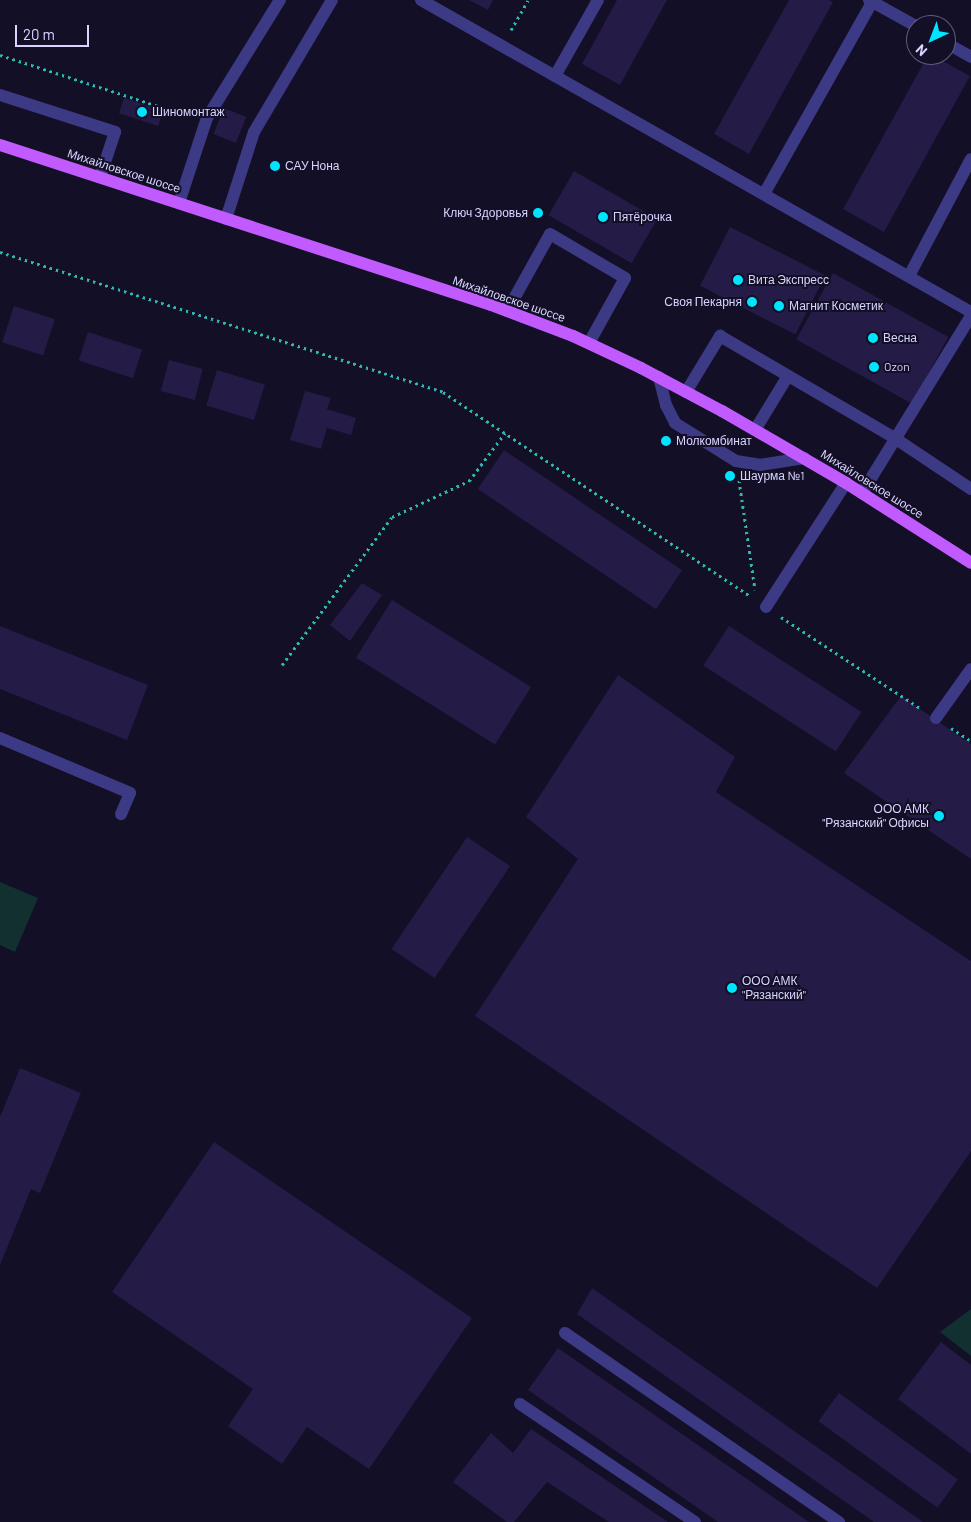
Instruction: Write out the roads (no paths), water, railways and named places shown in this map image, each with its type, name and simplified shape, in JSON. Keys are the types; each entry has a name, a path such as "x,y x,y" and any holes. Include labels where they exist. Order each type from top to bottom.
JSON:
{"main road":[{"name":"Михайловское шоссе","path":"0,145 506,311 589,344 659,377 804,458 971,563"}],"lane":[{"path":"179,203 206,121 280,0"},
{"path":"226,219 254,132 332,0"},
{"path":"421,0 971,312"},
{"path":"555,76 598,0"},
{"path":"764,194 871,1 906,20"},
{"path":"956,49 971,57"},
{"path":"0,95 115,132 100,177"},
{"path":"909,276 971,159"},
{"path":"506,311 550,234 625,278 589,344"},
{"path":"862,493 971,316"},
{"path":"686,392 720,336 896,439 971,489"},
{"path":"755,430 788,376"},
{"path":"659,377 666,405 675,423 736,461 760,465 804,458"},
{"path":"766,607 846,483"},
{"path":"936,718 971,669"},
{"path":"0,738 130,793 121,814"},
{"path":"565,1333 840,1522"},
{"path":"520,1404 695,1522"}],"place":[{"name":"Шиномонтаж","path":"142,112"},
{"name":"САУ Нона","path":"275,166"},
{"name":"Ключ Здоровья","path":"538,213"},
{"name":"Пятёрочка","path":"603,217"},
{"name":"Вита Экспресс","path":"738,280"},
{"name":"Своя Пекарня","path":"752,302"},
{"name":"Магнит Косметик","path":"779,306"},
{"name":"Весна","path":"873,338"},
{"name":"Ozon","path":"874,367"},
{"name":"Молкомбинат","path":"666,441"},
{"name":"Шаурма №1","path":"730,476"},
{"name":"ООО АМК \"Рязанский\" Офисы","path":"939,816"},
{"name":"ООО АМК \"Рязанский\"","path":"732,988"}]}
